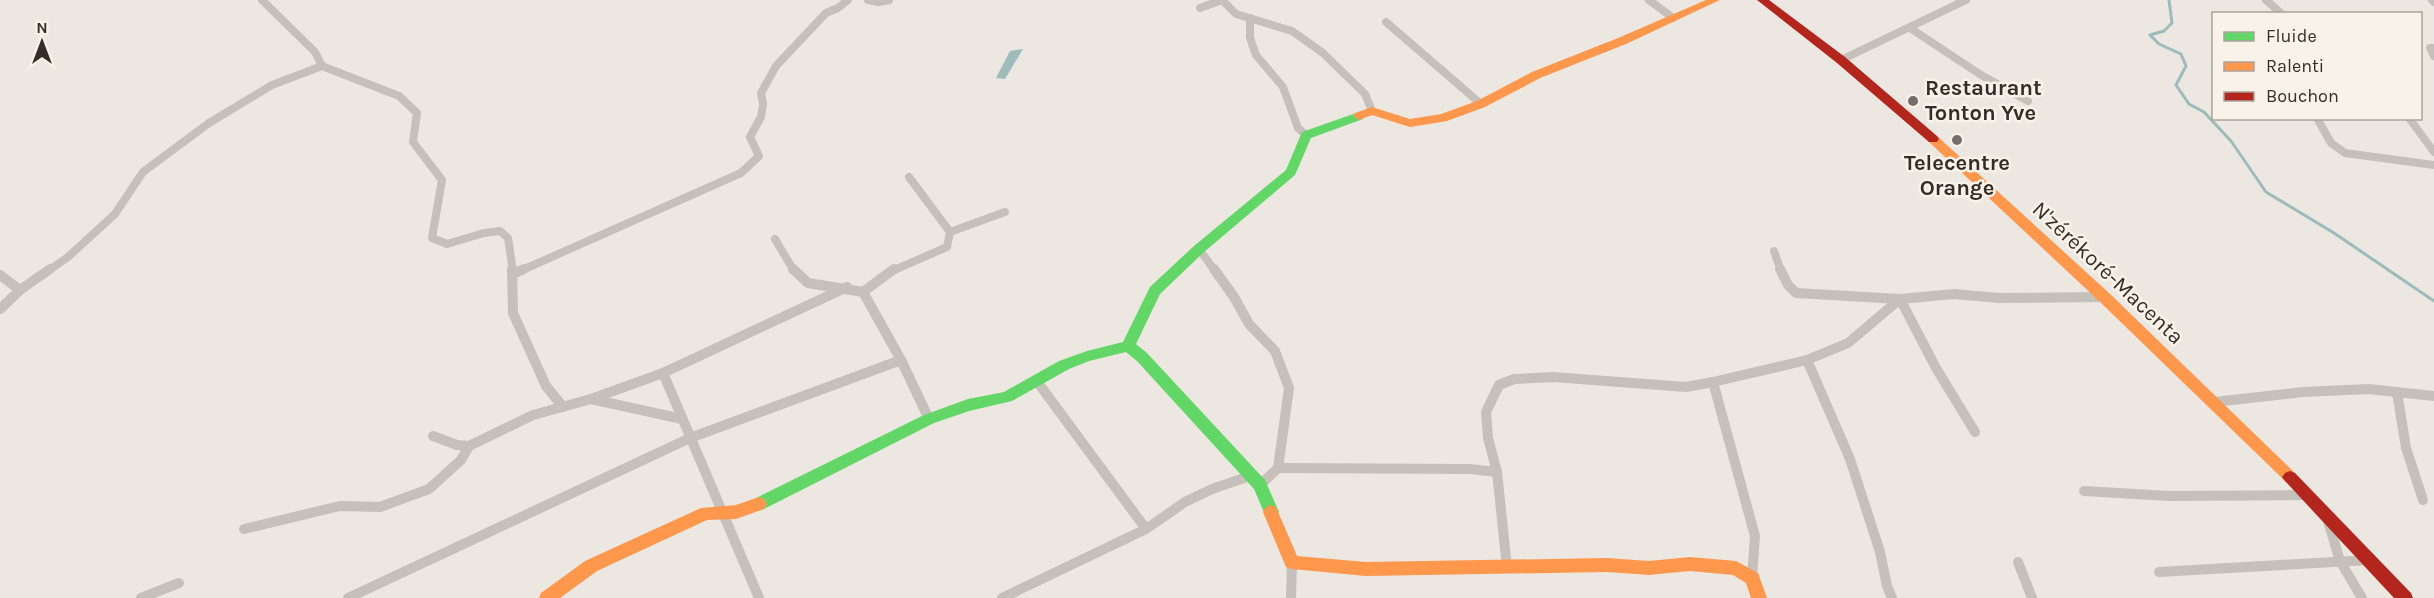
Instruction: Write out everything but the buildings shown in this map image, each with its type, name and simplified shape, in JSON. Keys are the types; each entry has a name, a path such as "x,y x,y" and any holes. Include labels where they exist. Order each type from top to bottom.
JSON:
{"main road":[{"path":"1128,346 1155,291 1199,249 1291,172 1306,135 1372,111 1410,123 1443,118 1481,104 1536,75 1715,0"},
{"name":"N'zérékoré-Macenta","path":"1762,0 1841,60 1912,120 2104,297 2308,495 2405,598"},
{"path":"547,598 591,566 706,513 736,512 756,506 929,419 968,405 1007,397 1064,365 1087,356 1128,346"},
{"path":"1128,346 1142,357 1255,480 1269,500 1292,562 1366,569 1607,565 1649,568 1690,564 1736,568 1752,578 1759,598"}],"street":[{"path":"262,0 315,52 322,66"},
{"path":"513,274 741,173 749,167 759,156 750,137 761,117 763,104 761,93 765,83 776,66 826,13 838,8 848,0"},
{"path":"868,0 879,2 890,0"},
{"path":"1200,8 1222,0 1236,14 1292,31 1323,53 1365,94 1372,111"},
{"path":"1648,0 1673,18"},
{"path":"1841,60 1966,0"},
{"path":"2266,0 2280,12"},
{"path":"1250,18 1250,38 1256,55 1283,87 1298,128 1306,135"},
{"path":"1386,22 1481,104"},
{"path":"1910,27 1981,75 2028,100"},
{"path":"2434,48 2430,48 2434,56"},
{"path":"0,309 20,290 68,257 115,213 144,172 209,123 272,85 322,66 399,96 417,113 413,142 442,180 432,238 447,244 484,233 500,231 508,238 513,274 513,313 546,386 563,407"},
{"path":"2318,120 2331,143 2345,153 2434,165"},
{"path":"2410,120 2434,152"},
{"path":"863,292 896,268 948,247 950,232 909,177"},
{"path":"950,232 1005,212"},
{"path":"775,240 800,279 815,286 847,287 863,292 901,360 929,419"},
{"path":"1199,249 1234,297 1249,324 1275,351 1289,388 1278,468"},
{"path":"1774,251 1785,280 1791,290 1796,293 1900,299 1954,294 1999,298 2104,297"},
{"path":"0,274 20,290"},
{"path":"433,436 458,445 469,446 533,415 591,399 663,374 847,287"},
{"path":"1507,567 1497,472 1488,438 1486,412 1499,385 1514,379 1553,377 1686,387 1713,382 1807,360 1848,343 1900,299"},
{"path":"1900,299 1936,368 1976,432"},
{"path":"348,598 690,438 901,360"},
{"path":"1807,360 1850,459 1880,552 1887,586 1892,598"},
{"path":"663,374 759,598"},
{"path":"1036,380 1146,529"},
{"path":"1713,382 1755,536 1752,578"},
{"path":"2214,402 2303,392 2368,389 2434,396"},
{"path":"2397,392 2406,448 2423,500"},
{"path":"591,399 682,419"},
{"path":"244,529 340,506 380,507 429,489 461,460 469,446"},
{"path":"1002,598 1035,580 1146,529 1185,502 1212,489 1255,480 1278,468 1470,469 1497,472"},
{"path":"2084,491 2169,496 2308,495"},
{"path":"2328,516 2331,541 2340,562 2362,598"},
{"path":"2159,572 2369,560"},
{"path":"1291,598 1292,562"},
{"path":"2018,562 2032,598"},
{"path":"141,598 179,583"}],"water":[{"path":"1023,49 1005,79 996,78 1010,51"}],"waterway":[{"path":"2169,0 2172,23 2164,31 2150,35 2159,44 2181,54 2186,66 2176,85 2189,104 2204,112 2231,141 2266,192 2334,233 2434,301"}],"traffic: fast":[{"path":"1271,512 1260,485 1142,357 1128,346 1155,291 1199,249 1291,172 1306,135 1359,116"},
{"path":"759,504 929,419 968,405 1007,397 1064,365 1087,356 1128,346"}],"traffic: slow":[{"path":"1359,116 1372,111 1410,123 1443,118 1481,104 1536,75 1622,41 1715,0"},
{"path":"1933,139 2104,297 2290,477"},
{"path":"547,598 591,566 706,513 736,512 759,504"},
{"path":"1271,512 1292,562 1366,569 1607,565 1649,568 1690,564 1736,568 1752,578 1759,598"}],"traffic: jam":[{"path":"1762,0 1841,60 1933,139"},
{"path":"2290,477 2405,598"}],"place":[{"name":"Restaurant Tonton Yve","path":"1913,101"},
{"name":"Telecentre Orange","path":"1957,140"}]}
